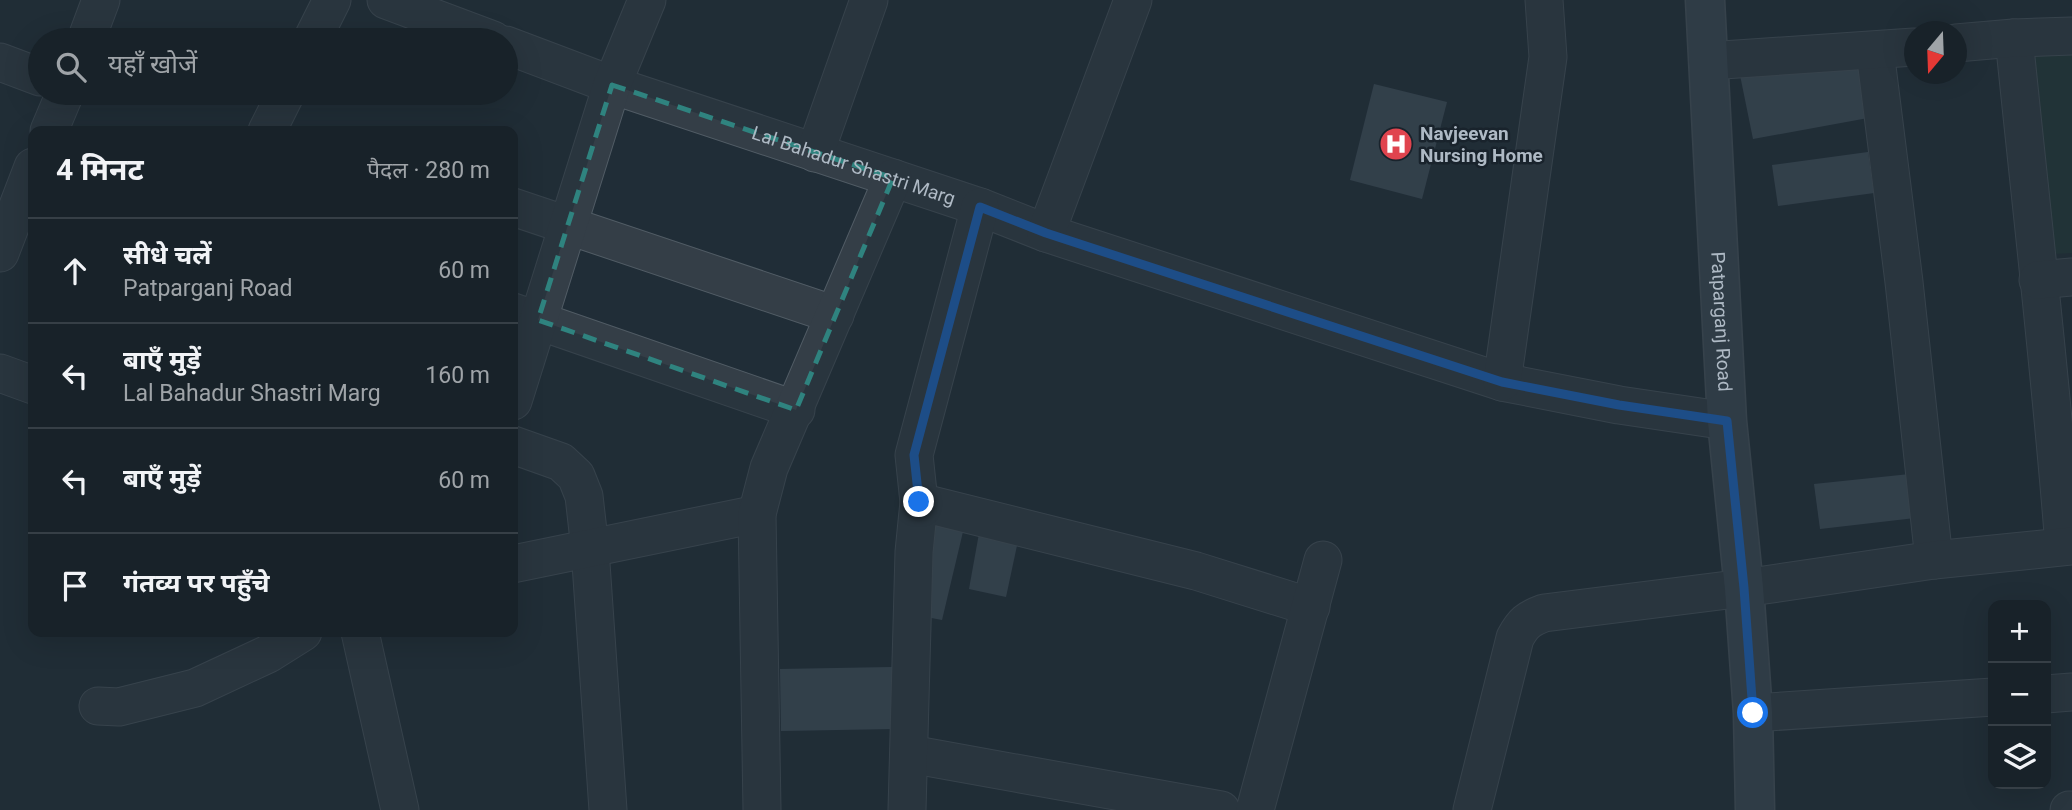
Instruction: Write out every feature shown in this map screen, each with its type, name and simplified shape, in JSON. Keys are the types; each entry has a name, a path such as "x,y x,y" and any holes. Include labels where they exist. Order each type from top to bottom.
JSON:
{"street":[{"path":"90,28 101,0"},
{"path":"318,28 332,0"},
{"path":"386,0 461,28"},
{"path":"518,366 525,316 569,226 612,85 647,0"},
{"path":"815,153 869,0"},
{"path":"1046,233 1133,0"},
{"path":"1502,382 1548,57 1544,0"},
{"name":"Patparganj Road","path":"1704,0 1727,421 1744,588 1753,713 1755,810"},
{"path":"1967,42 2072,36"},
{"path":"1472,810 1515,638 1523,622 1544,613 1744,588 1934,560 2068,546 2055,279 2014,38"},
{"path":"1708,61 1904,48"},
{"name":"Lal Bahadur Shastri Marg","path":"518,50 612,85 980,207 1046,233 1502,382 1619,405 1727,421"},
{"path":"1875,51 1904,282 1934,560"},
{"path":"0,62 28,72"},
{"path":"50,126 60,105"},
{"path":"276,126 282,105"},
{"path":"0,253 9,199 28,174"},
{"path":"762,810 757,514 769,468 893,178"},
{"path":"907,810 919,502 914,455 980,207"},
{"path":"518,209 835,315"},
{"path":"525,316 796,410"},
{"path":"0,373 28,383"},
{"path":"518,447 561,462 576,476 584,496 608,810"},
{"path":"919,502 1196,571 1311,607"},
{"path":"518,563 757,514"},
{"path":"1255,810 1323,560"},
{"path":"98,706 119,707 195,688 268,654 295,637"},
{"path":"361,637 400,810"},
{"path":"2051,694 2072,692"},
{"path":"1753,713 1988,697"},
{"path":"910,754 1221,810"}],"highlighted area":[{"path":"612,85 893,178 796,410 538,320"}],"green space":[{"path":"2072,20 2072,253 2051,254 2017,25"}],"building":[{"path":"1855,53 1868,118 1753,139 1740,75"},
{"path":"1374,84 1447,102 1422,199 1350,180"},
{"path":"1868,152 1874,193 1778,206 1772,165"},
{"path":"1910,474 1915,518 1820,529 1814,484"},
{"path":"924,513 966,519 942,620 916,615"},
{"path":"980,528 1019,536 1006,597 969,589"},
{"path":"892,667 893,729 781,731 780,669"}],"place":[{"name":"Navjeevan Nursing Home","path":"1396,144"}],"route":[{"path":"919,502 914,455 980,207 1046,233 1502,382 1619,405 1727,421 1744,588 1753,713"}]}
